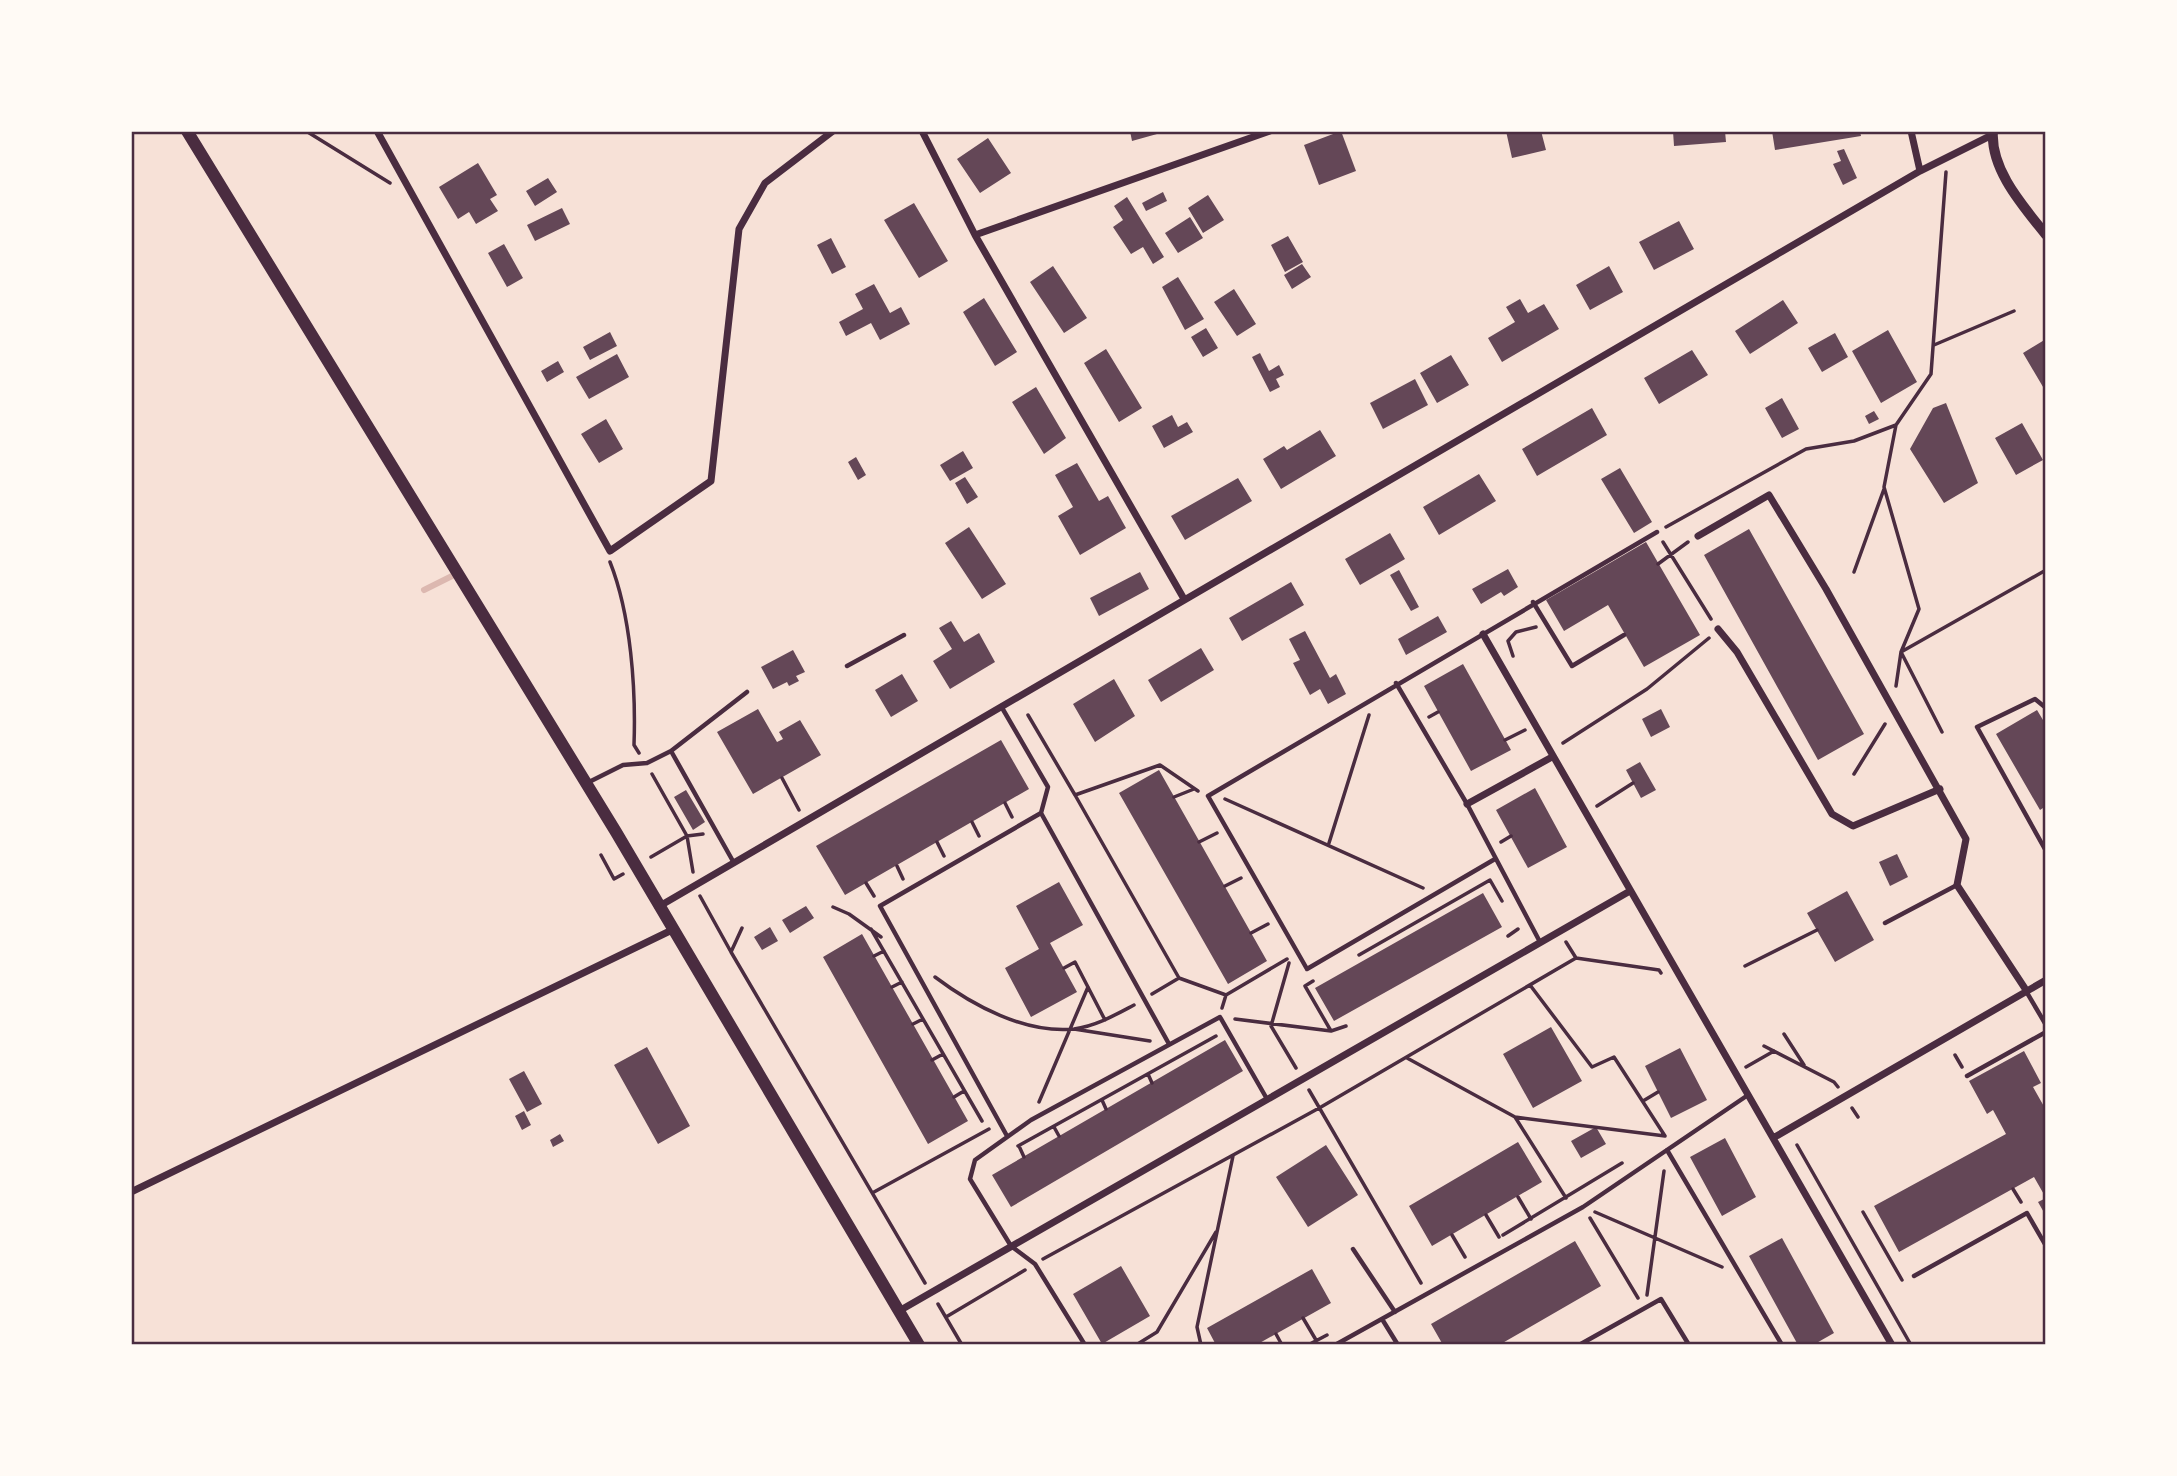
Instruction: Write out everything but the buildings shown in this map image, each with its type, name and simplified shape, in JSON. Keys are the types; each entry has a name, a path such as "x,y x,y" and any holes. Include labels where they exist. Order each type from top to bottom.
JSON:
{"main road":[{"path":"189,132 636,866 919,1345"}],"street":[{"path":"377,131 610,551 711,481 739,229 765,183 833,131"},
{"path":"922,131 975,234 1184,599"},
{"path":"975,234 1270,131"},
{"path":"1912,131 1920,171"},
{"path":"658,907 1920,171 1993,133 2001,170 2016,198 2046,236"},
{"path":"1698,536 1769,495 1940,789 1966,839 1957,885 2026,990"},
{"path":"1718,629 1737,652 1832,814 1853,826 1940,789"},
{"path":"1483,634 1892,1345"},
{"path":"1467,804 1552,758"},
{"path":"899,1311 1630,891"},
{"path":"131,1192 672,929"},
{"path":"1773,1138 2046,980"}],"lane":[{"path":"1495,859 1307,969 1208,796 1367,699 1657,532"},
{"path":"1533,603 1572,666 1625,635"},
{"path":"847,666 904,635"},
{"path":"1396,683 1467,804 1540,942"},
{"path":"586,784 623,765 647,763 671,751 747,692"},
{"path":"2046,708 2035,699 1977,727 2046,851"},
{"path":"1001,705 1048,787 1041,813 1169,1044"},
{"path":"671,751 734,863"},
{"path":"1007,1136 880,906 1041,813"},
{"path":"1885,923 1957,885"},
{"path":"2026,990 2046,1025"},
{"path":"1085,1345 1035,1264 1011,1246 970,1179 975,1160 1031,1120 1220,1017 1267,1099"},
{"path":"1967,1076 2046,1032"},
{"path":"1335,1345 1583,1207 1748,1095"},
{"path":"1667,1150 1782,1345"},
{"path":"1914,1276 2027,1213 2046,1246"},
{"path":"1353,1249 1395,1312"},
{"path":"1578,1345 1661,1299 1689,1345"},
{"path":"1382,1319 1398,1345"}],"path":[{"path":"306,131 416,200"},
{"path":"1854,572 1884,487 1896,425 1931,374 1947,156"},
{"path":"1934,345 2014,311"},
{"path":"1557,732 1563,743 1647,690 1718,629 1657,532 1806,449 1854,441 1896,425"},
{"path":"1884,487 1919,609 1901,652 1942,732"},
{"path":"1658,564 1698,536"},
{"path":"610,551 609,559 620,587 632,681 634,746 647,763"},
{"path":"1901,652 2046,570"},
{"path":"1518,665 1508,641 1526,627 1538,627"},
{"path":"1329,843 1369,717 1367,699"},
{"path":"1429,717 1438,712"},
{"path":"1506,740 1534,726"},
{"path":"651,771 687,836 695,886 731,953 962,1345"},
{"path":"782,778 805,820"},
{"path":"1597,806 1633,783"},
{"path":"1174,797 1194,789"},
{"path":"1075,795 1178,978 1226,995"},
{"path":"1005,803 1013,818"},
{"path":"972,822 980,837"},
{"path":"601,855 614,879 687,836 700,836 714,828"},
{"path":"1199,842 1219,832"},
{"path":"1500,842 1511,836"},
{"path":"937,842 946,858"},
{"path":"897,866 905,882"},
{"path":"1225,886 1244,876"},
{"path":"1353,959 1490,880 1507,910"},
{"path":"866,883 876,899"},
{"path":"832,907 871,929 959,995 1015,1022 1169,1044"},
{"path":"1508,936 1519,930 1513,920"},
{"path":"1251,933 1270,922"},
{"path":"731,953 742,928"},
{"path":"871,929 1001,1156 1227,1030"},
{"path":"1745,966 1817,930"},
{"path":"874,956 884,951"},
{"path":"1346,1026 1331,1031 1271,1026 1220,1017 1226,995 1290,957 1271,1026 1321,1107 1421,1283 1432,1277"},
{"path":"946,1317 1035,1264 1407,1058 1576,958 1659,970 1665,981"},
{"path":"1064,968 1074,962 1105,1020"},
{"path":"1072,1029 1105,1020 1178,978"},
{"path":"1317,979 1305,986 1331,1031"},
{"path":"892,988 902,982"},
{"path":"1530,985 1592,1067 1614,1057 1665,1136 1667,1150 1645,1309"},
{"path":"1031,1120 1088,988"},
{"path":"913,1024 923,1018"},
{"path":"1784,1034 1806,1067"},
{"path":"1764,1046 1834,1082 1858,1117"},
{"path":"1194,1048 1198,1056"},
{"path":"933,1059 943,1054"},
{"path":"1407,1058 1514,1117 1665,1136"},
{"path":"1147,1074 1152,1083"},
{"path":"954,1097 965,1091"},
{"path":"1643,1101 1658,1092"},
{"path":"1102,1100 1106,1110"},
{"path":"1514,1117 1566,1198"},
{"path":"874,1192 999,1123"},
{"path":"1054,1126 1059,1136"},
{"path":"1654,1143 1665,1136"},
{"path":"1797,1145 1911,1345"},
{"path":"1018,1146 1024,1157"},
{"path":"1201,1345 1197,1327 1233,1156"},
{"path":"1488,1244 1632,1157"},
{"path":"1518,1197 1531,1219"},
{"path":"1583,1207 1741,1275"},
{"path":"1583,1207 1645,1309"},
{"path":"1863,1212 1903,1282 1914,1276"},
{"path":"1486,1215 1499,1237"},
{"path":"1136,1345 1157,1332 1219,1227"},
{"path":"1452,1235 1465,1257"},
{"path":"1454,1264 1476,1251"},
{"path":"1303,1318 1316,1340"},
{"path":"1276,1334 1282,1345"}],"waterway":[{"path":"424,590 456,574"}]}
